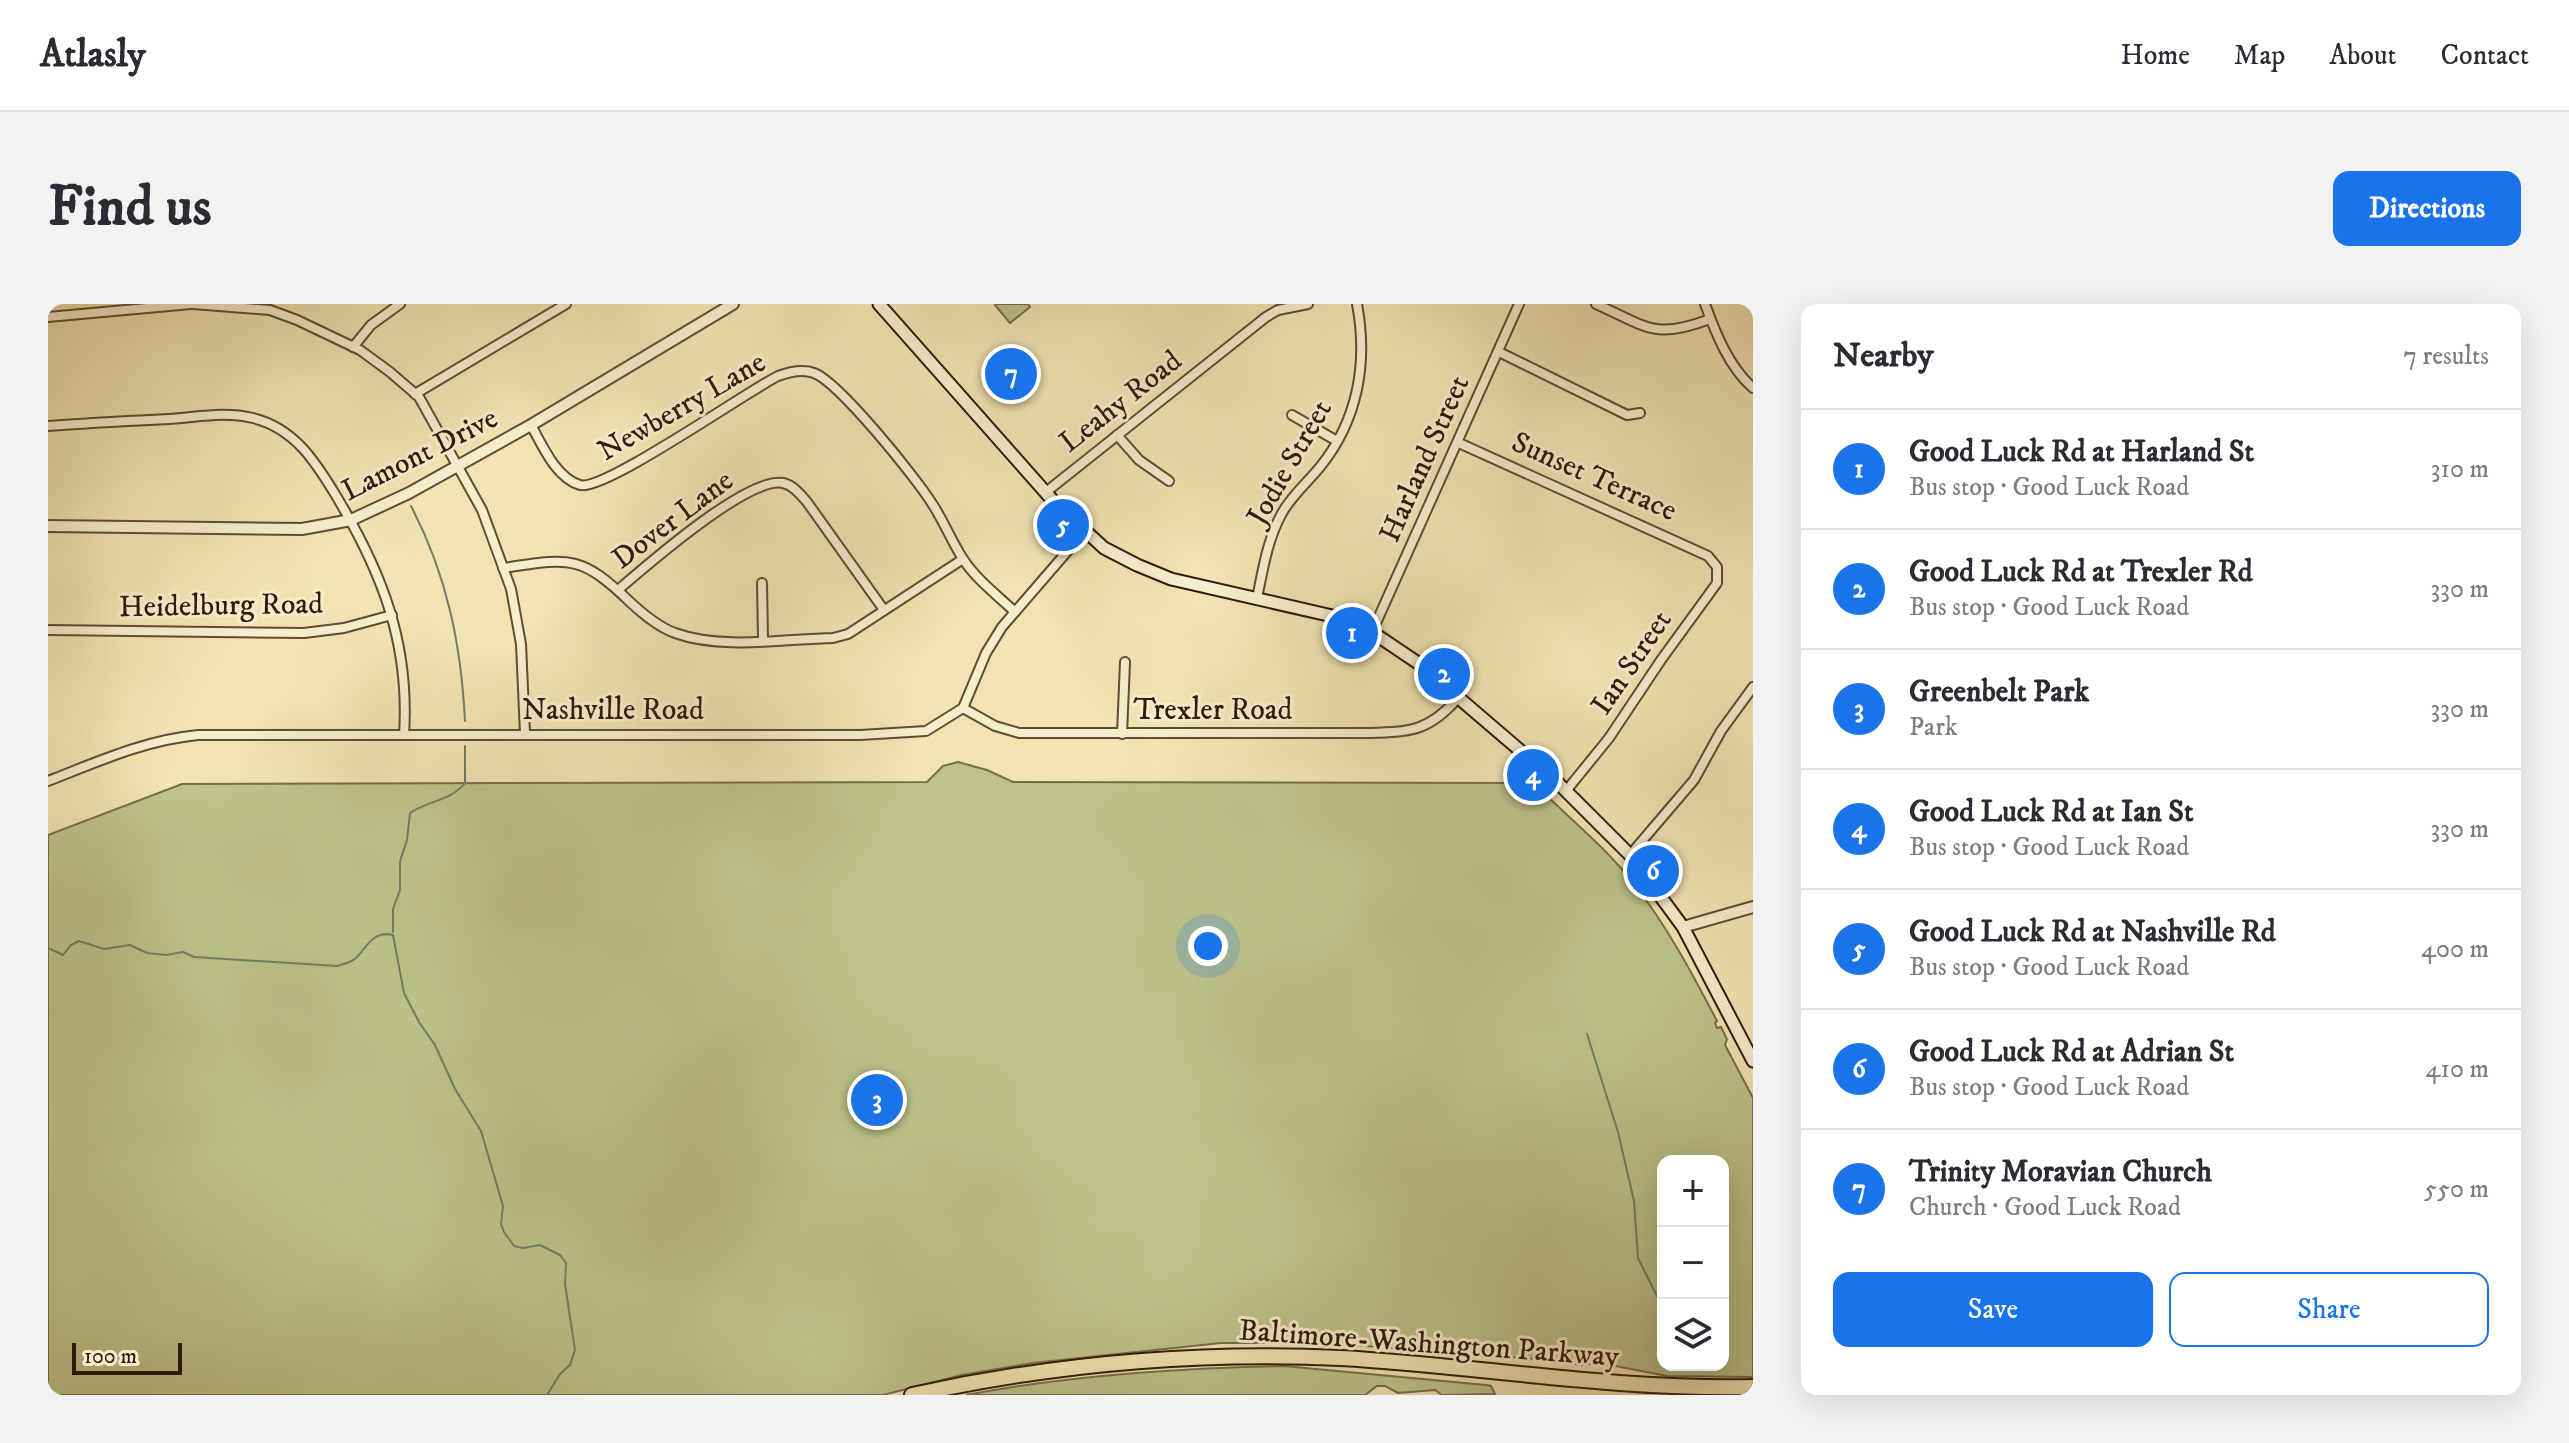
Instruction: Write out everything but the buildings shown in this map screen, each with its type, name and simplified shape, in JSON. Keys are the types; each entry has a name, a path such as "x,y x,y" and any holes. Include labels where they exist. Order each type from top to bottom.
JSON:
{"highway":[{"name":"Baltimore-Washington Parkway","path":"912,1395 1060,1368 1236,1356 1345,1359 1611,1383 1753,1387"}],"main road":[{"path":"879,304 1084,532 1121,558 1171,579 1341,618 1372,632 1418,663 1566,791 1630,855 1683,927 1753,1061"}],"street":[{"path":"48,317 192,304 270,307 353,347 381,365 415,394 482,510 511,589 521,644 525,734"},
{"path":"353,347 371,325 400,304"},
{"path":"415,394 566,304"},
{"name":"Lamont Drive","path":"48,526 302,529 351,520 409,493 531,425 733,304"},
{"name":"Leahy Road","path":"1046,492 1266,317 1278,310 1308,304"},
{"name":"Jodie Street","path":"1257,598 1265,557 1280,517 1337,441 1353,404 1361,373 1362,347 1357,304"},
{"name":"Harland Street","path":"1372,632 1519,304"},
{"path":"1596,304 1650,329 1664,331 1689,327 1710,319"},
{"path":"1705,304 1735,367 1753,388"},
{"path":"1499,352 1627,415 1640,413"},
{"name":"Newberry Lane","path":"531,425 563,475 578,485 586,486 616,474 778,376 809,372 818,375 836,389 907,468 933,505 963,559 984,584 1015,612"},
{"path":"48,426 229,413 256,419 290,436 306,450 351,520 379,574 392,615 404,678 404,735"},
{"path":"1292,415 1337,441"},
{"path":"1117,435 1139,460 1169,481"},
{"name":"Sunset Terrace","path":"1459,443 1708,556"},
{"name":"Dover Lane","path":"618,590 674,541 754,489 779,483 792,487 807,502 884,610"},
{"path":"963,708 986,653 1015,612 1084,532"},
{"name":"Ian Street","path":"1566,791 1609,738 1717,583 1717,567 1708,556"},
{"path":"503,568 538,563 571,563 592,570 640,612 671,632 702,641 763,640 833,638 861,627 963,559"},
{"path":"762,583 763,640"},
{"name":"Heidelburg Road","path":"48,630 304,633 344,628 392,615"},
{"path":"1122,734 1125,662"},
{"path":"1630,855 1694,780 1721,731 1753,687"},
{"name":"Trexler Road","path":"963,708 995,726 1019,733 1309,734 1412,731 1436,720 1457,699"},
{"name":"Nashville Road","path":"48,781 133,749 187,736 914,733 935,727 963,708"},
{"path":"1683,927 1753,907"}],"green space":[{"path":"997,304 1028,304 1030,307 1010,323"},
{"path":"958,762 1013,782 1534,783 1611,857 1646,900 1688,968 1717,1021 1717,1028 1721,1027 1727,1039 1725,1045 1753,1098 1753,1377 1667,1376 1600,1363 1582,1365 1325,1343 1221,1343 1033,1363 962,1375 883,1395 48,1395 48,835 182,784 927,782 943,766"},
{"path":"1284,1366 1486,1385 1491,1386 1495,1394 1442,1395 1435,1390 1398,1393 1385,1386 1377,1386 1365,1395 966,1395 1045,1382 1125,1374"}],"waterway":[{"path":"411,506 434,558 450,610 460,665 465,721"},
{"path":"393,932 393,909 400,890 400,861 407,840 410,813 453,794 465,783 465,746"},
{"path":"48,948 63,955 79,941 104,949 130,945 147,953 166,955 183,952 194,957 337,966 356,958 375,937 393,935 404,993 481,1131 503,1206 501,1224 504,1232 514,1246 540,1245 560,1255 566,1263 565,1284 575,1350 570,1365 560,1374 547,1395"},
{"path":"1587,1034 1618,1132 1634,1201 1638,1258 1658,1299"}],"place":[{"name":"Trinity Moravian Church","path":"1011,374"},
{"name":"Good Luck Rd at Nashville Rd","path":"1063,525"},
{"name":"Good Luck Rd at Harland St","path":"1352,633"},
{"name":"Good Luck Rd at Trexler Rd","path":"1444,674"},
{"name":"Good Luck Rd at Ian St","path":"1533,775"},
{"name":"Good Luck Rd at Adrian St","path":"1653,871"},
{"name":"Greenbelt Park","path":"877,1100"}]}
